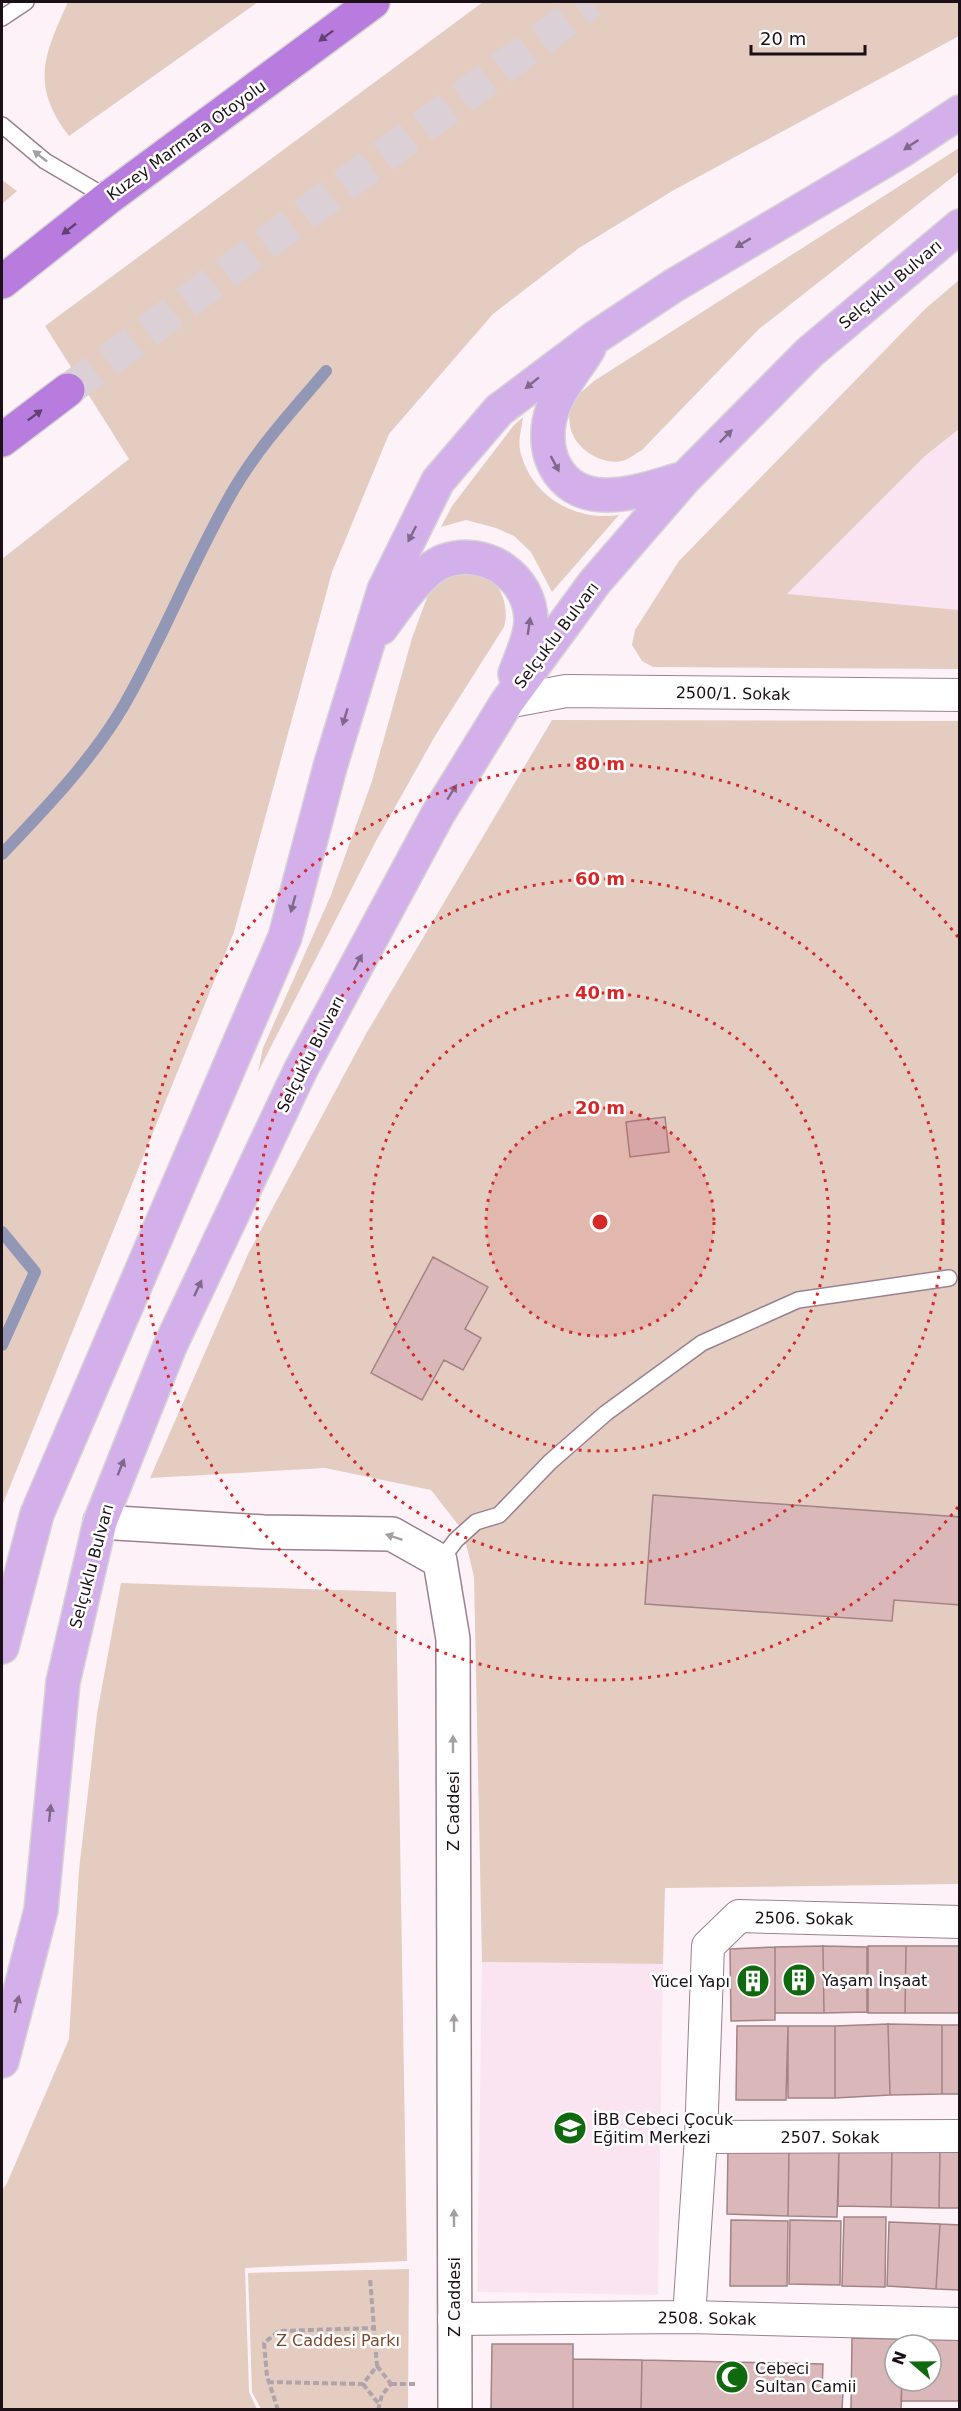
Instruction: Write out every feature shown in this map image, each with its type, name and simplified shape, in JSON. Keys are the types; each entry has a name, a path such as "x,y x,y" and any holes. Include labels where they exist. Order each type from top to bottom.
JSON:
{"highway":[{"name":"Kuzey Marmara Otoyolu","path":"2,282 108,198 373,2"},
{"path":"2,440 68,390"}],"main road":[{"path":"2,1647 37,1514 285,937 330,767 384,590 438,481 500,410 596,337 682,280 901,151 960,112"},
{"name":"Selçuklu Bulvarı","path":"2,2061 41,1910 63,1682 85,1576 100,1522 170,1346 301,1069 438,814 507,702 595,582 685,478 810,352 960,226"},
{"path":"596,337 553,407 546,444 554,469 574,486 602,496 633,492 685,478"},
{"path":"367,646 415,584 442,562 468,556 494,562 512,575 528,598 531,623 507,702"}],"street":[{"name":"2500/1. Sokak","path":"507,702 566,692 960,695"},
{"path":"100,1522 264,1532 392,1534 440,1561"},
{"name":"Z Caddesi","path":"440,1561 453,1639 455,2409"},
{"name":"2506. Sokak","path":"689,2317 701,2137 708,1946 739,1916 960,1922"},
{"name":"2507. Sokak","path":"701,2137 960,2136"},
{"name":"2508. Sokak","path":"454,2319 689,2317 960,2324"}],"lane":[{"path":"2,18 26,2"},
{"path":"2,125 45,161 108,198"},
{"path":"440,1561 456,1540 476,1522 499,1515 550,1462 606,1413 702,1343 798,1300 949,1278"}],"path":[{"path":"363,2384 377,2366 377,2343 373,2328 370,2278"},
{"path":"278,2409 268,2382 264,2343 279,2331 373,2328"},
{"path":"377,2366 391,2384 378,2403 378,2409"},
{"path":"268,2382 363,2384"},
{"path":"363,2384 378,2403"}],"shaded area":[{"path":"959,429 959,610 786,595 925,456"},
{"name":"İBB Cebeci Çocuk Eğitim Merkezi","path":"482,1962 663,1964 658,2295 477,2292"}],"green space":[{"path":"68,2 258,2 69,136 49,101 45,85 47,54"},
{"path":"483,2 959,2 959,36 674,190 579,248 493,314 389,434 332,572 234,932 2,1506 2,559 129,459 45,326"},
{"path":"959,148 959,172 759,329 642,450 618,462 602,460 588,452 577,441 571,431 570,402 594,381"},
{"path":"2,180 17,191 2,204"},
{"path":"959,280 959,429 925,456 787,594 959,610 959,669 653,667 642,661 632,645 635,630 679,561 925,309"},
{"path":"523,417 520,450 533,480 544,492 556,502 586,514 619,515 552,592 531,552 514,536 496,528 466,520 441,527 452,506 514,425"},
{"path":"450,572 479,572 493,581 505,603 504,627 435,736 376,841 258,1072 263,1048 331,895 372,781 412,638 428,595 435,584"},
{"path":"552,720 959,721 959,1884 665,1888 663,1964 482,1962 474,1577 463,1531 431,1490 325,1468 150,1478 249,1252 366,1034"},
{"path":"121,1583 396,1592 407,2261 245,2268 249,2392 257,2409 2,2409 2,2190 69,2039 79,1870 97,1714"},
{"name":"Z Caddesi Parkı","path":"409,2269 408,2409 261,2409 252,2392 248,2273"}],"building":[{"path":"665,1117 669,1152 630,1157 626,1122"},
{"path":"433,1257 488,1287 465,1329 481,1338 463,1370 444,1360 422,1400 371,1373"},
{"path":"653,1495 960,1517 960,1605 894,1600 892,1621 645,1604"},
{"name":"Yaşam İnşaat","path":"823,1946 824,2013 775,2013 775,1947"},
{"path":"823,1946 867,1947 867,2012 824,2013"},
{"path":"868,1946 906,1946 905,2013 868,2013"},
{"path":"906,1946 960,1946 960,2013 905,2013"},
{"name":"Yücel Yapı","path":"775,1947 775,2020 731,2021 730,1949"},
{"path":"888,2024 890,2095 835,2098 835,2026"},
{"path":"888,2024 942,2025 942,2094 890,2095"},
{"path":"942,2025 960,2025 960,2094 942,2094"},
{"path":"737,2026 788,2026 786,2100 736,2100"},
{"path":"788,2026 835,2026 835,2098 788,2098"},
{"path":"728,2147 789,2148 788,2216 727,2214"},
{"path":"789,2148 839,2149 837,2217 788,2216"},
{"path":"839,2149 892,2150 891,2207 838,2206"},
{"path":"892,2150 940,2151 939,2208 891,2207"},
{"path":"940,2151 960,2151 960,2208 939,2208"},
{"path":"844,2217 886,2217 885,2287 842,2286"},
{"path":"731,2220 788,2221 787,2286 730,2286"},
{"path":"790,2220 841,2221 840,2285 789,2284"},
{"path":"889,2222 940,2224 936,2289 887,2286"},
{"path":"940,2224 960,2225 960,2290 936,2289"},
{"path":"852,2338 883,2339 883,2393 902,2393 901,2409 851,2409"},
{"path":"943,2340 960,2340 960,2401 901,2401 901,2393 943,2393"},
{"path":"492,2344 573,2344 573,2410 491,2410"},
{"path":"573,2359 642,2360 641,2410 573,2410"},
{"name":"Cebeci Sultan Camii","path":"642,2360 823,2364 822,2391 843,2392 842,2410 641,2410"}],"waterway":[{"path":"2,854 67,784 110,727 138,680 234,489 266,442 326,371"},
{"path":"2,1232 35,1272 2,1345"}],"tunnel":[{"path":"68,390 591,2"}],"place":[{"name":"Yaşam İnşaat","path":"799,1980"},
{"name":"Yücel Yapı","path":"753,1981"},
{"name":"İBB Cebeci Çocuk Eğitim Merkezi","path":"570,2128"},
{"name":"Cebeci Sultan Camii","path":"732,2377"}]}
